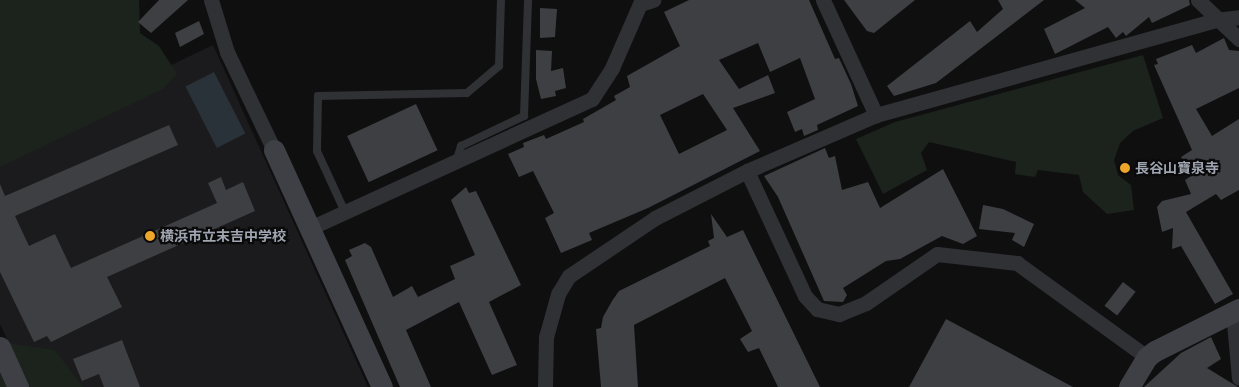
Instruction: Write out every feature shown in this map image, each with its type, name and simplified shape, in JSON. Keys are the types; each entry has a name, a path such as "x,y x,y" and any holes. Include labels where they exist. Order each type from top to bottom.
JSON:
{"street":[{"path":"211,0 227,52 274,150 382,387"},
{"path":"823,0 876,115"},
{"path":"1198,0 1216,20 1239,39"},
{"path":"310,228 456,163 592,99 612,68 644,1"},
{"path":"545,387 546,337 558,294 569,276 656,218 747,171 876,115 1216,20 1239,17"},
{"path":"747,171 805,296 817,309 839,314 866,303 937,254 1017,263 1147,357"},
{"path":"1129,387 1147,357 1236,311 1239,378"},
{"path":"0,347 18,387"}],"lane":[{"path":"345,212 318,151 318,96 467,93 499,66 500,0"},
{"path":"456,163 461,146 524,116 528,0"}],"shaded area":[{"path":"0,0 139,0 140,33 159,46 177,74 163,89 0,167"},
{"name":"横浜市立末吉中学校","path":"213,45 368,387 29,387 0,324 0,147"},
{"path":"1143,55 1163,118 1133,131 1120,143 1114,160 1118,175 1131,185 1134,210 1107,214 1083,192 1079,175 1038,170 1035,177 1015,174 1016,162 929,142 921,153 927,170 883,194 856,139 895,122"},
{"path":"214,72 245,133 217,148 185,87"},
{"path":"0,342 55,350 83,387 0,387"}],"building":[{"path":"159,0 188,0 151,33 138,22"},
{"path":"689,0 809,0 835,59 839,58 851,84 858,106 817,125 818,130 804,136 802,129 795,132 787,112 815,99 800,58 770,72 758,43 719,60 739,89 768,75 775,93 733,108 760,151 648,208 589,233 592,240 561,253 545,218 554,213 533,171 519,177 508,154 524,147 523,143 544,135 546,139 584,122 583,119 616,100 614,96 630,87 627,76 680,46 664,12","holes":["703,94 727,130 679,154 660,115"]},
{"path":"844,0 915,0 874,33 867,31"},
{"path":"998,0 1044,0 936,83 894,96 887,86 970,21 977,32 1003,9"},
{"path":"1075,0 1189,0 1190,5 1152,23 1149,17 1126,36 1123,32 1116,38 1108,27 1055,54 1044,29 1085,8"},
{"path":"540,8 557,9 555,37 540,38"},
{"path":"199,21 204,34 180,47 175,33"},
{"path":"1224,38 1229,50 1239,51 1239,88 1196,109 1212,136 1239,119 1239,190 1221,200 1216,194 1186,212 1233,294 1215,304 1181,246 1172,249 1173,228 1162,232 1157,207 1162,201 1191,194 1185,180 1191,176 1181,157 1192,150 1154,65 1158,64 1156,59 1192,45 1196,53"},
{"path":"536,50 552,51 551,71 563,68 566,88 555,91 556,96 541,99 536,79"},
{"path":"416,104 438,150 369,182 347,136"},
{"path":"169,125 178,145 15,216 29,246 55,234 71,268 217,203 208,183 221,177 226,190 243,182 255,211 107,277 122,307 51,342 47,336 34,342 0,272 0,184 5,196"},
{"path":"825,148 829,158 835,156 842,190 868,182 880,208 943,169 977,236 963,244 942,236 900,259 886,261 843,288 847,295 843,302 824,301 778,197 764,176"},
{"path":"466,187 469,193 476,191 521,285 489,302 517,365 492,375 459,302 406,330 431,387 400,387 345,260 352,256 349,250 365,243 371,247 393,297 412,286 418,297 455,279 450,266 475,255 451,200"},
{"path":"983,205 1003,209 1034,224 1024,247 1012,240 1015,233 979,229"},
{"path":"711,214 727,237 743,230 820,387 778,387 759,348 748,352 740,339 752,331 725,278 634,325 638,387 601,387 596,329 601,328 603,317 612,301 619,291 710,246 708,241 714,238"},
{"path":"1123,282 1136,292 1117,315 1105,306"},
{"path":"946,319 1073,387 909,387"},
{"path":"1211,337 1221,359 1207,368 1238,387 1144,387 1181,353"},
{"path":"122,340 140,387 104,387 99,374 82,381 73,359"}],"place":[{"name":"長谷山寶泉寺","path":"1125,168"},
{"name":"横浜市立末吉中学校","path":"150,236"}]}
